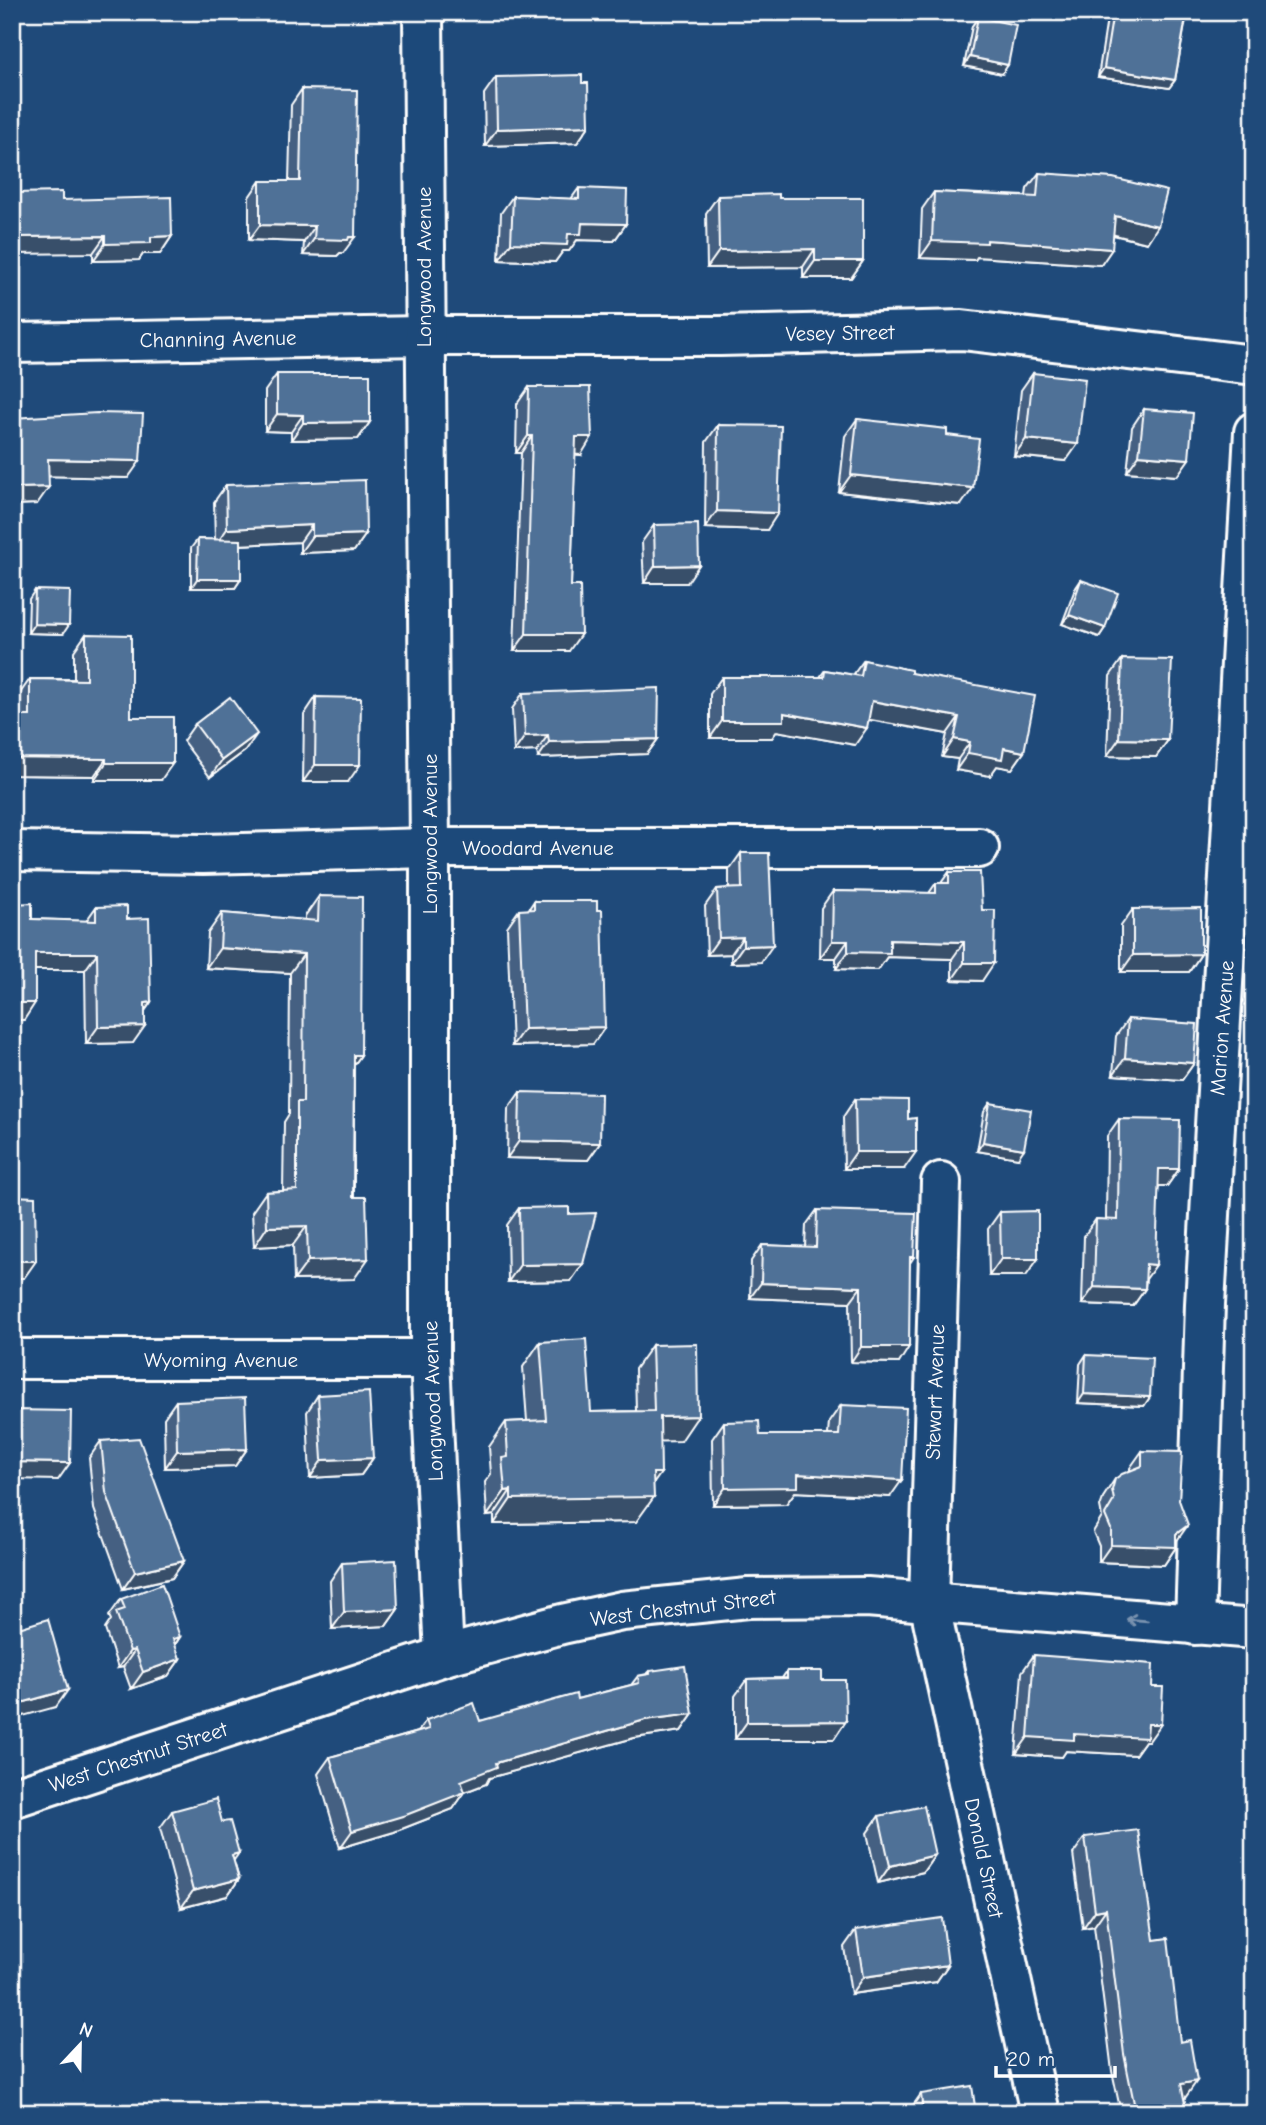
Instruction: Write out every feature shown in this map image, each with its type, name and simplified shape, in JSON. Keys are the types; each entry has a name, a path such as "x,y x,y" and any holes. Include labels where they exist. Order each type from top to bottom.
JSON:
{"street":[{"name":"Longwood Avenue","path":"423,12 430,848 429,1359 444,1656"},
{"name":"Vesey Street","path":"424,335 720,336 962,330 1254,365"},
{"name":"Channing Avenue","path":"12,343 424,335"},
{"name":"Marion Avenue","path":"1195,1625 1205,1304 1254,432"},
{"name":"Woodard Avenue","path":"12,851 203,854 430,848 979,848"},
{"name":"Stewart Avenue","path":"929,1602 941,1182"},
{"name":"Wyoming Avenue","path":"12,1359 429,1359"},
{"name":"West Chestnut Street","path":"12,1798 444,1656 562,1624 622,1611 686,1603 805,1595 929,1602 1254,1629"},
{"name":"Donald Street","path":"929,1602 1040,2113"}],"building":[{"path":"1113,12 1187,12 1175,80 1104,68"},
{"path":"978,17 1016,25 1008,65 970,57"},
{"path":"582,75 582,83 588,83 589,126 497,129 496,77"},
{"path":"302,89 357,90 355,237 349,237 348,240 314,239 315,226 260,225 260,181 300,181"},
{"path":"1039,173 1113,178 1167,191 1158,226 1115,216 1112,249 987,240 987,243 932,241 934,192 1037,197"},
{"path":"579,188 627,190 626,224 582,223 581,234 568,234 567,245 511,243 513,196 579,199"},
{"path":"62,192 62,200 171,197 172,236 151,237 151,243 105,244 105,236 12,237 12,193"},
{"path":"779,194 779,198 863,198 863,261 815,261 815,249 719,251 718,196"},
{"path":"1033,373 1085,379 1078,444 1026,439"},
{"path":"277,374 370,374 370,422 303,423 303,415 277,414"},
{"path":"529,387 590,387 592,437 576,437 571,586 580,586 581,634 526,634 532,436 528,436"},
{"path":"1144,409 1193,413 1189,459 1139,455"},
{"path":"97,413 143,414 140,461 48,459 49,487 17,488 15,462 12,462 12,418"},
{"path":"857,419 947,429 947,435 979,439 973,488 851,475"},
{"path":"718,425 781,426 778,513 717,511"},
{"path":"365,480 366,534 312,536 312,525 227,529 226,485"},
{"path":"698,524 699,565 655,566 654,525"},
{"path":"198,539 241,540 241,579 197,579"},
{"path":"1081,580 1118,593 1105,628 1069,615"},
{"path":"35,590 70,591 69,625 34,624"},
{"path":"86,634 131,635 131,717 173,717 173,763 12,758 12,716 30,716 30,679 86,680"},
{"path":"1122,659 1172,660 1168,740 1119,739"},
{"path":"864,660 911,670 911,673 1035,696 1024,752 1004,748 1002,759 968,753 970,742 954,739 959,717 872,701 867,728 784,713 784,721 722,721 722,677 824,677 825,670 861,676"},
{"path":"659,688 658,739 549,742 548,735 525,736 523,693"},
{"path":"230,697 257,734 222,760 195,724"},
{"path":"316,697 361,698 360,765 315,765"},
{"path":"741,853 769,853 773,945 743,946 743,937 719,938 717,889 742,888"},
{"path":"949,872 980,872 982,910 995,910 994,963 964,963 964,942 890,940 890,953 848,952 848,941 832,941 833,891 936,893 936,883 949,883"},
{"path":"319,896 362,897 361,1055 354,1055 353,1197 366,1197 368,1259 308,1261 307,1226 267,1227 266,1192 297,1190 297,1102 303,1102 304,954 220,948 222,913 318,921"},
{"path":"534,901 597,901 597,910 602,910 605,1027 524,1029 519,910 534,909"},
{"path":"32,903 32,919 96,921 96,907 127,906 127,919 149,918 151,1002 145,1003 145,1026 98,1027 97,953 35,953 35,1003 12,1003 12,904"},
{"path":"1201,908 1201,954 1133,955 1133,909"},
{"path":"1128,1019 1197,1024 1194,1063 1125,1058"},
{"path":"520,1092 601,1094 600,1143 519,1141"},
{"path":"855,1099 908,1100 908,1119 916,1118 916,1152 856,1152"},
{"path":"990,1103 1031,1110 1024,1149 983,1142"},
{"path":"1119,1119 1180,1120 1179,1169 1159,1169 1156,1265 1146,1264 1145,1289 1094,1287 1096,1219 1118,1220"},
{"path":"12,1196 35,1197 36,1261 12,1261"},
{"path":"569,1207 569,1214 596,1213 583,1264 520,1265 519,1208"},
{"path":"817,1210 916,1213 914,1257 910,1257 909,1347 861,1347 861,1287 761,1283 762,1245 816,1247"},
{"path":"1038,1211 1038,1259 1001,1259 1000,1212"},
{"path":"586,1339 591,1412 654,1411 652,1345 697,1344 698,1416 660,1417 661,1473 653,1473 654,1497 511,1499 511,1490 505,1491 502,1458 508,1457 506,1422 546,1420 540,1342"},
{"path":"1086,1355 1152,1358 1150,1397 1084,1394"},
{"path":"369,1392 373,1458 322,1460 318,1395"},
{"path":"245,1398 247,1449 177,1451 176,1401"},
{"path":"841,1405 906,1408 902,1480 798,1474 798,1487 725,1488 724,1422 759,1421 760,1435 839,1435"},
{"path":"12,1410 71,1411 70,1463 12,1462"},
{"path":"139,1438 184,1561 135,1572 106,1492 101,1441"},
{"path":"1142,1451 1182,1452 1179,1500 1188,1525 1176,1534 1176,1547 1111,1545 1111,1529 1105,1515 1114,1500 1112,1490 1115,1479 1142,1466"},
{"path":"396,1560 398,1609 344,1612 342,1563"},
{"path":"162,1584 180,1637 173,1639 180,1659 143,1672 135,1650 130,1651 116,1612 125,1609 121,1599"},
{"path":"48,1619 68,1690 14,1705 12,1630"},
{"path":"1034,1655 1153,1664 1152,1687 1163,1687 1161,1724 1148,1724 1147,1738 1074,1734 1074,1740 1028,1737"},
{"path":"685,1666 693,1714 645,1720 496,1763 497,1767 461,1781 465,1792 406,1815 352,1831 330,1757 429,1729 426,1720 474,1703 480,1721 576,1694 577,1699 639,1683 638,1676 650,1674 650,1671"},
{"path":"787,1671 822,1671 822,1680 845,1680 846,1721 747,1722 747,1679 787,1678"},
{"path":"216,1799 222,1822 230,1821 239,1853 232,1855 239,1879 193,1891 172,1811"},
{"path":"924,1806 935,1855 890,1866 879,1816"},
{"path":"1138,1830 1154,1940 1168,1938 1180,2042 1190,2040 1197,2081 1181,2084 1187,2113 1136,2113 1124,2054 1106,1909 1095,1911 1085,1837"},
{"path":"942,1918 948,1965 863,1977 856,1930"},
{"path":"972,2086 976,2113 923,2113 921,2094"}]}
